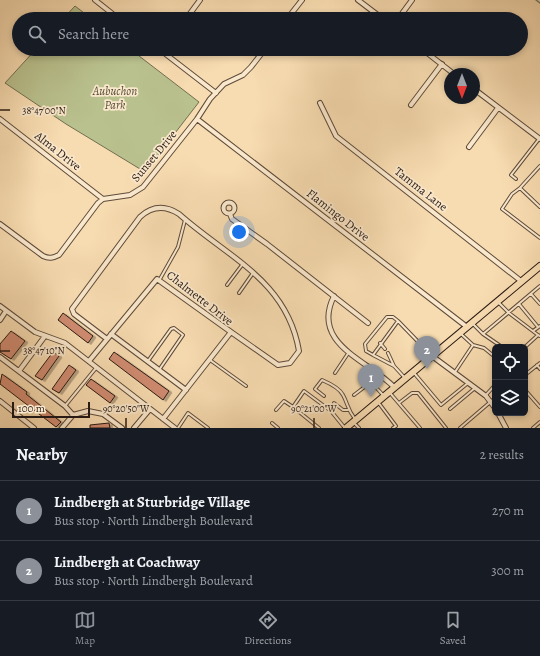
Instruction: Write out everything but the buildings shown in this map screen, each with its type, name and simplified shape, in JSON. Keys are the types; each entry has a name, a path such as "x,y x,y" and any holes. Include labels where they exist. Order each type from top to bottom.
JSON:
{"main road":[{"path":"345,428 539,266"}],"street":[{"path":"95,0 111,12"},
{"path":"191,12 200,0"},
{"path":"293,12 302,0"},
{"path":"358,0 374,12"},
{"path":"403,12 412,0"},
{"path":"168,56 216,93"},
{"name":"Sunset Drive","path":"103,199 130,195 144,187 216,93 224,84 243,75 259,56"},
{"path":"431,56 447,68"},
{"path":"411,105 442,64"},
{"path":"480,94 540,139"},
{"name":"Tamma Lane","path":"320,103 336,136 521,281"},
{"path":"469,147 498,108"},
{"name":"Alma Drive","path":"0,119 103,199"},
{"name":"Flamingo Drive","path":"197,119 469,325"},
{"path":"0,224 43,256 51,258 59,255 98,203 103,199"},
{"path":"107,339 74,314 72,309 145,213 159,207 171,209 254,272 273,291 297,336 299,351 290,363 278,365 231,332"},
{"path":"230,214 232,218 368,323"},
{"name":"Chalmette Drive","path":"89,361 154,281 160,279 231,332 163,419"},
{"path":"334,296 328,311 330,331 339,344 389,392"},
{"path":"0,306 35,332 65,343 175,428"},
{"path":"0,320 6,311"},
{"path":"111,334 186,390"},
{"path":"19,371 45,336"},
{"path":"432,356 454,374 486,396 492,403"},
{"path":"0,365 2,358 65,406 73,415"},
{"path":"0,403 34,428"},
{"path":"134,428 150,409"},
{"path":"62,428 73,415 96,411 103,414 122,428"},
{"path":"500,416 506,428"}],"lane":[{"path":"516,179 511,175 540,139"},
{"path":"540,166 520,188 512,194 502,209 540,238"},
{"path":"520,188 540,206"},
{"path":"160,279 178,247 185,220"},
{"path":"227,284 242,264"},
{"path":"239,293 254,272"},
{"path":"483,334 540,286"},
{"path":"531,294 540,304"},
{"path":"498,301 509,313 539,335 528,344"},
{"path":"519,304 539,327 534,331"},
{"path":"394,366 366,351 365,344 387,317 393,317 398,321 432,356"},
{"path":"373,355 380,343 398,321"},
{"path":"469,325 498,344"},
{"path":"148,361 171,329 174,328 182,335 159,370"},
{"path":"459,333 473,345 484,348 492,355"},
{"path":"380,343 385,349"},
{"path":"454,374 473,345"},
{"path":"335,373 349,352"},
{"path":"388,353 394,366 405,378"},
{"path":"210,359 246,386"},
{"path":"528,372 540,363"},
{"path":"537,365 540,369"},
{"path":"65,406 96,367"},
{"path":"413,372 441,405 468,383"},
{"path":"324,396 315,389 322,380 339,390 344,396 348,410 358,428"},
{"path":"354,395 371,382 389,392 420,428"},
{"path":"450,408 475,388"},
{"path":"486,396 492,389"},
{"path":"293,407 304,391 331,411 345,428"},
{"path":"399,403 414,392 418,392 446,428"},
{"path":"528,393 540,407"},
{"path":"276,410 284,401 319,428"},
{"path":"377,401 396,426 393,428"},
{"path":"334,403 343,410 348,410"},
{"path":"460,428 492,406"},
{"path":"178,428 188,414 208,428"},
{"path":"533,428 540,422"},
{"path":"272,423 278,428"}],"green space":[{"path":"75,6 83,12 69,12"},
{"name":"Aubuchon Park","path":"30,56 139,56 199,102 145,172 66,124 5,83"}],"waterway":[{"path":"536,0 540,3"}],"place":[{"name":"Lindbergh at Coachway","path":"427,369"},
{"name":"Lindbergh at Sturbridge Village","path":"371,397"}]}
